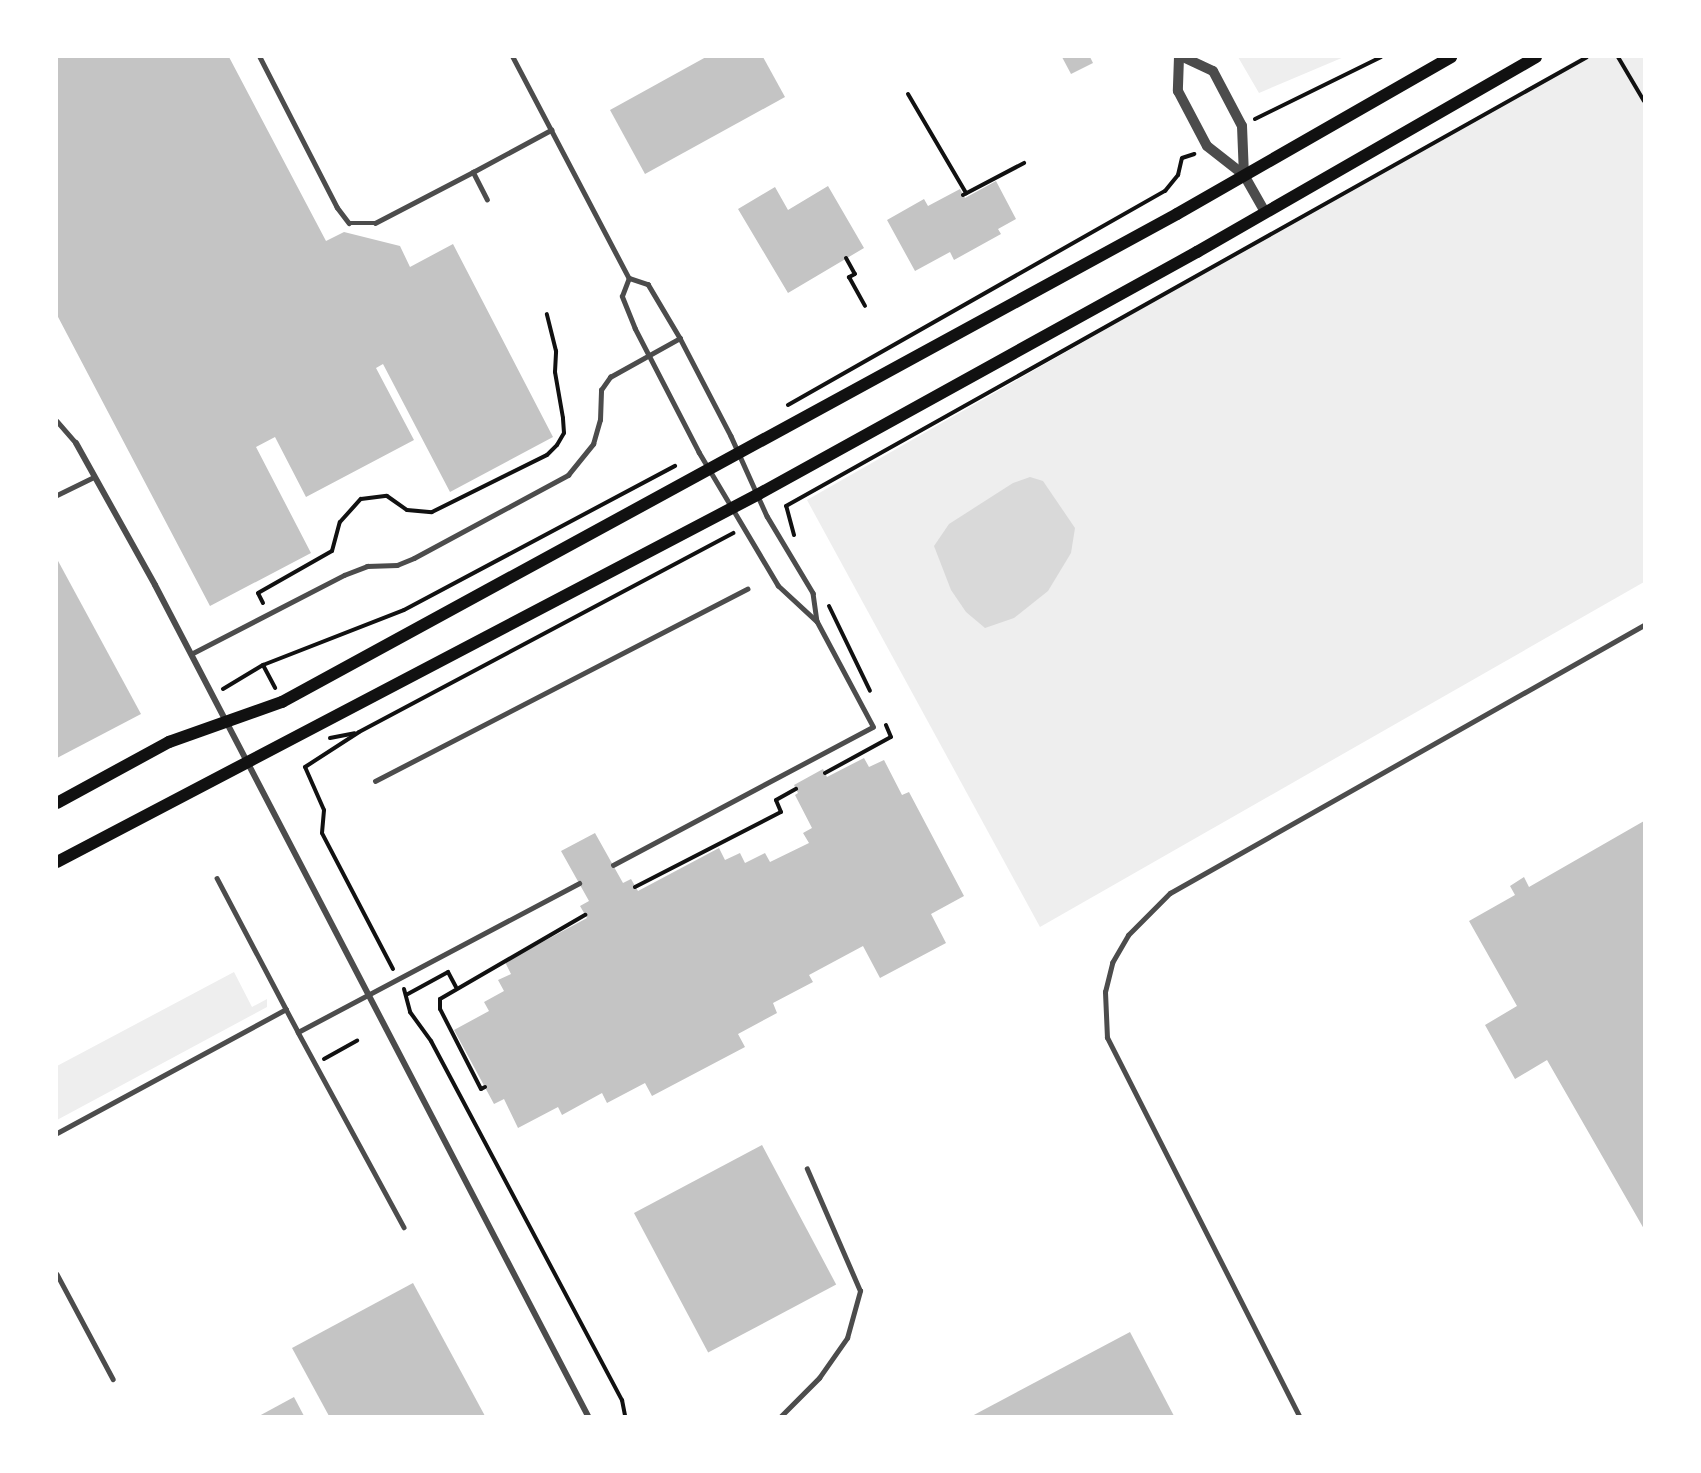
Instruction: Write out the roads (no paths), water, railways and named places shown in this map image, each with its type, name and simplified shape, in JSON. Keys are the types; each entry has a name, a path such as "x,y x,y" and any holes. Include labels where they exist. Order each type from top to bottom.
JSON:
{"main road":[{"path":"57,803 169,742 282,702 710,472 1244,175 1450,57"},
{"path":"57,862 757,495 1265,212 1536,57"}],"street":[{"path":"1244,175 1242,126 1214,71 1181,57 1178,91 1207,146 1244,175 1265,212"},
{"path":"76,443 191,654 224,722 588,1416"}],"lane":[{"path":"260,57 337,207 349,223 375,223 551,130"},
{"path":"513,57 629,278 648,284 680,338 740,455 757,495 813,593 817,622"},
{"path":"472,172 487,200"},
{"path":"613,865 873,727 817,622 778,586 710,472 648,354 622,296 629,278"},
{"path":"191,654 268,613 367,566 406,561 568,474 593,444 600,420 601,390 610,377 680,338"},
{"path":"57,421 76,443"},
{"path":"57,495 94,477"},
{"path":"375,781 747,589"},
{"path":"1299,1416 1148,1125 1107,1038 1105,992 1112,963 1128,934 1148,911 1170,893 1644,625"},
{"path":"217,878 404,1227"},
{"path":"298,1032 579,883"},
{"path":"57,1132 286,1009"},
{"path":"781,1416 819,1378 848,1338 860,1291 807,1169"},
{"path":"57,1274 113,1379"}]}
